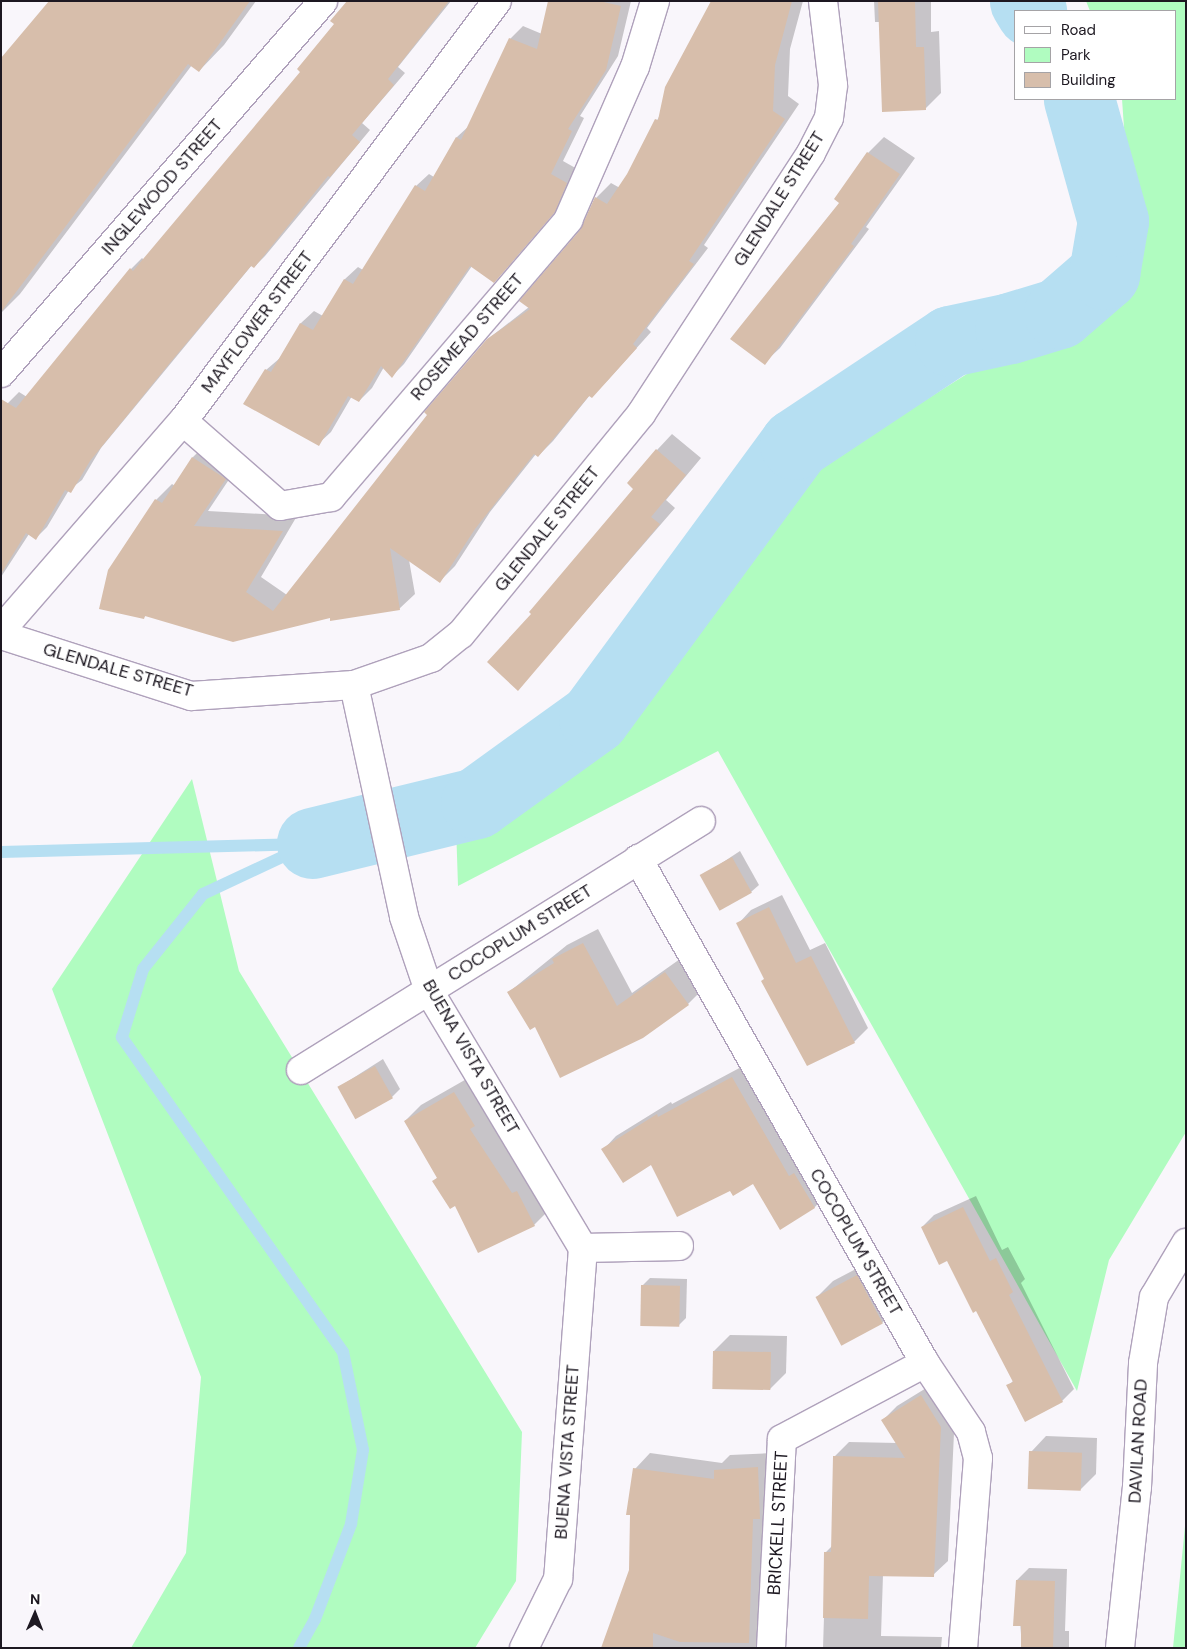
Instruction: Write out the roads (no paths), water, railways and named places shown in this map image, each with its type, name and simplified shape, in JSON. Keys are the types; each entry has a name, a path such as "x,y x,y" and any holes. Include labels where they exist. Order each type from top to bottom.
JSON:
{"street":[{"name":"INGLEWOOD STREET","path":"1,373 323,1"},
{"name":"MAYFLOWER STREET","path":"1,630 183,421 497,1"},
{"name":"ROSEMEAD STREET","path":"183,421 280,506 330,497 568,220 635,67 655,1"},
{"name":"GLENDALE STREET","path":"1,635 191,696 354,685 431,658 461,634 642,414 811,153 829,118 833,84 823,1"},
{"name":"BUENA VISTA STREET","path":"354,685 404,917 429,991 582,1248 558,1579 524,1648"},
{"name":"COCOPLUM STREET","path":"301,1070 701,820"},
{"name":"COCOPLUM STREET","path":"638,859 925,1363 971,1432 978,1458 963,1648"},
{"name":"DAVILAN ROAD","path":"1120,1648 1137,1487 1143,1363 1154,1297 1186,1243"},
{"path":"582,1248 679,1246"},
{"name":"BRICKELL STREET","path":"771,1648 782,1439 925,1363"}],"waterway":[{"path":"1025,1 1030,10"},
{"path":"312,843 476,803 594,718 795,444 950,341 1010,328 1059,313 1104,274 1113,221 1079,100"},
{"path":"299,1648 315,1619 351,1524 363,1450 343,1352 122,1037 143,969 203,894 312,843"},
{"path":"1,852 306,844"}]}
